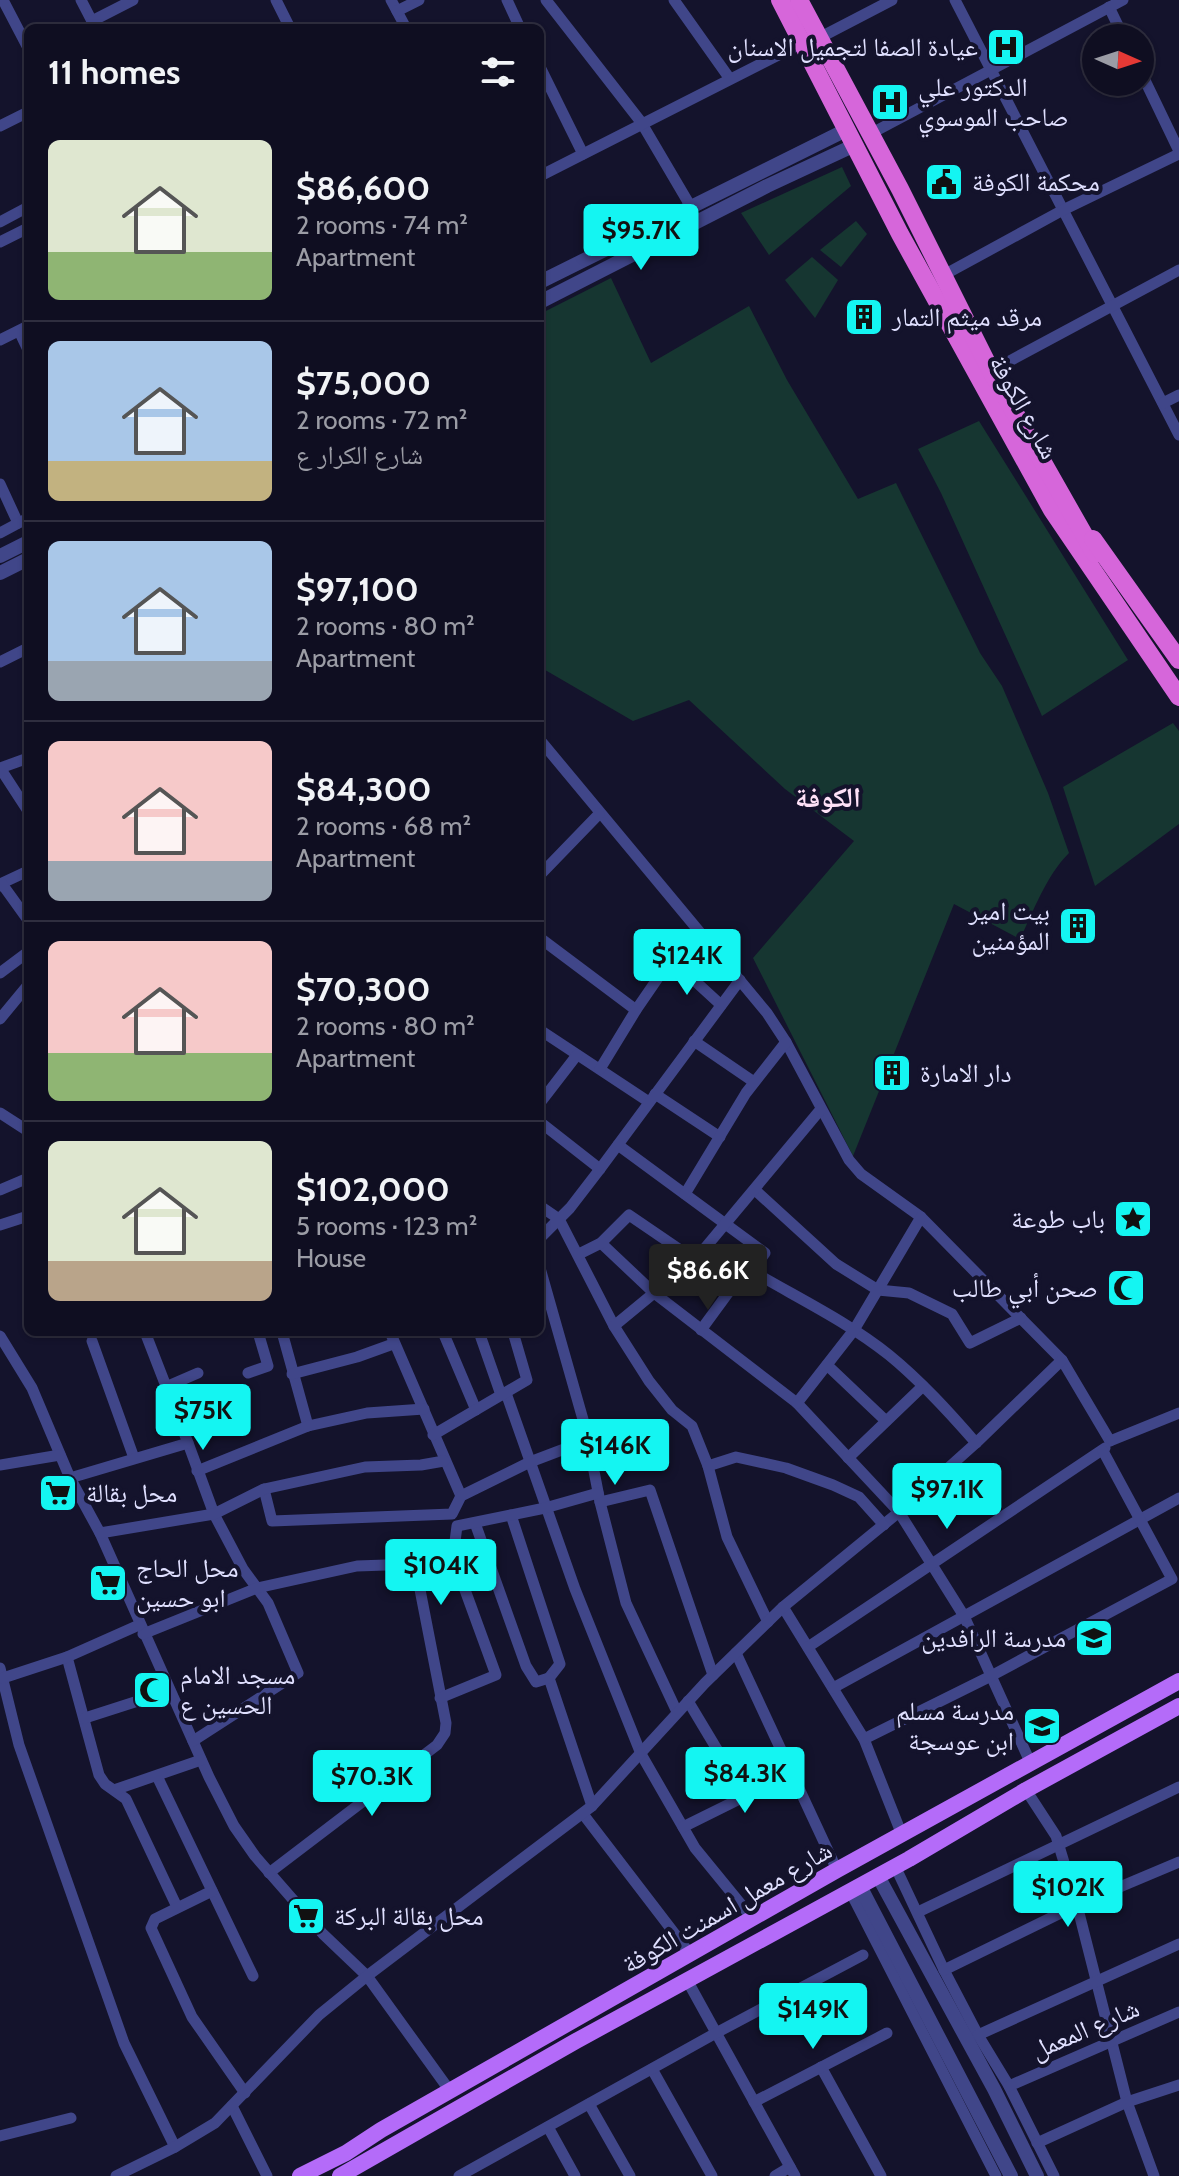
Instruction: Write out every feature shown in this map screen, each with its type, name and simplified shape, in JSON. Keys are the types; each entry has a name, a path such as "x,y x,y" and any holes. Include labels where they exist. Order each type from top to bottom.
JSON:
{"highway":[{"name":"شارع الكوفة","path":"780,0 810,40"},
{"name":"شارع الكوفة","path":"799,0 810,40 857,136 891,192 917,226 1066,520 1179,680"},
{"name":"شارع الكوفة","path":"891,192 900,234 1066,520 1179,697"},
{"path":"900,234 906,225 917,226"},
{"path":"1066,520 1101,548 1179,660"},
{"path":"1066,520 1086,577 1179,713"}],"main road":[{"name":"شارع معمل اسمنت الكوفة","path":"300,2176 346,2153 831,1874 1179,1681"},
{"name":"شارع معمل اسمنت الكوفة","path":"340,2176 576,2041 1178,1708"},
{"path":"831,1874 826,1892 849,1892"},
{"path":"790,1898 801,1908 801,1918"}],"street":[{"path":"3,0 24,40"},
{"path":"81,0 93,24"},
{"path":"95,24 133,0"},
{"path":"276,0 288,24"},
{"path":"404,24 394,5 419,0"},
{"path":"507,0 518,24"},
{"path":"546,0 641,122 691,207"},
{"path":"674,0 730,79"},
{"path":"681,0 693,27"},
{"path":"544,174 641,122 892,0"},
{"path":"955,0 1179,435"},
{"path":"544,280 691,207 857,136 992,72 1123,0"},
{"path":"1109,7 1117,24"},
{"path":"544,75 583,154"},
{"path":"942,276 1063,210 1179,153 1152,96"},
{"path":"0,126 24,114"},
{"path":"544,300 767,186 857,136"},
{"path":"0,222 24,209"},
{"path":"0,242 24,230"},
{"path":"586,259 593,275"},
{"path":"991,371 1179,270"},
{"path":"0,340 23,328"},
{"path":"1163,403 1179,395"},
{"path":"0,484 23,521 0,533"},
{"path":"0,556 24,544"},
{"path":"0,573 24,561"},
{"path":"0,662 24,650"},
{"path":"544,745 767,1013 786,1042 849,1160 861,1174 921,1217 1062,1360 1139,1519 1172,1579 991,1676 864,1739"},
{"path":"24,759 0,768 24,805"},
{"path":"544,871 599,814"},
{"path":"24,873 1,885 24,915"},
{"path":"544,941 636,1010"},
{"path":"0,973 24,955"},
{"path":"600,1069 671,959 721,1005"},
{"path":"544,1232 559,1219 600,1169 740,980"},
{"path":"0,1019 24,990"},
{"path":"544,1033 600,1069 720,1137"},
{"path":"694,1041 754,1082"},
{"path":"685,1194 754,1082 786,1042"},
{"path":"544,1098 577,1055"},
{"path":"695,1260 821,1109"},
{"path":"0,1113 24,1128"},
{"path":"544,1125 600,1169"},
{"path":"618,1145 765,1253 752,1271 854,1330 888,1354 976,1443"},
{"path":"0,1190 24,1180"},
{"path":"755,1190 836,1264 878,1290 909,1293 952,1314 970,1343 1021,1318"},
{"path":"544,1209 559,1219 614,1326 649,1381 672,1410 692,1426 708,1466 727,1537 768,1622"},
{"path":"579,1254 601,1243 629,1215 731,1289 701,1330"},
{"path":"0,1225 24,1217"},
{"path":"797,1403 854,1330 921,1217"},
{"path":"601,1243 654,1293 797,1403 899,1512 964,1616 1031,1764"},
{"path":"544,1282 588,1440 626,1603 677,1712"},
{"path":"614,1326 654,1293"},
{"path":"0,1336 32,1388 70,1478 100,1533 141,1630 234,1826 269,1873 323,1934 367,1976 450,2091"},
{"path":"147,1336 214,1514 243,1569 268,1603 298,1673 193,1741"},
{"path":"248,1373 268,1366 259,1336"},
{"path":"283,1336 308,1426"},
{"path":"445,1336 476,1410"},
{"path":"481,1336 641,1754 695,1848 753,1919"},
{"path":"433,1435 527,1380 514,1336"},
{"path":"292,1374 357,1357 391,1338 461,1496"},
{"path":"92,1341 134,1458"},
{"path":"116,2176 215,2123 304,2028 367,1976 588,1810 677,1712 783,1607 899,1512 1062,1360"},
{"path":"827,1365 886,1421"},
{"path":"168,1386 198,1373"},
{"path":"848,1458 923,1386"},
{"path":"180,1418 211,1407"},
{"path":"197,1471 308,1426 367,1413 424,1409"},
{"path":"808,1647 1106,1446 1179,1413"},
{"path":"440,1698 496,1675 453,1557 457,1526 452,1514 461,1496 530,1462 588,1440"},
{"path":"70,1478 188,1443"},
{"path":"0,1465 60,1455"},
{"path":"708,1466 736,1457 786,1468 859,1497 884,1525"},
{"path":"100,1533 214,1514 264,1489 365,1467 444,1461"},
{"path":"264,1489 272,1521 452,1514"},
{"path":"457,1526 599,1497 650,1490 713,1675"},
{"path":"833,1688 1179,1498"},
{"path":"475,1523 526,1666 536,1682 549,1678 560,1664 511,1515"},
{"path":"175,2147 124,2043 19,1745 1,1673 67,1657 257,1588 357,1566 415,1564 453,1557"},
{"path":"269,1873 437,1745 445,1733 446,1723 415,1564"},
{"path":"783,1607 864,1739 902,1835"},
{"path":"736,1653 792,1773 831,1874"},
{"path":"67,1657 99,1775 129,1804 177,1907"},
{"path":"549,1678 588,1810 691,1955"},
{"path":"85,1718 169,1691"},
{"path":"688,1701 745,1796"},
{"path":"114,1790 201,1760"},
{"path":"683,1827 792,1773"},
{"path":"157,1776 253,1976"},
{"path":"918,1912 1179,1787"},
{"path":"1026,1790 1056,1836 1077,1905 1127,2102 1154,2176"},
{"path":"944,1970 1077,1905 1179,1862"},
{"path":"895,1866 1037,2176"},
{"path":"878,1876 977,2040 1009,2086 1054,2176"},
{"path":"212,1891 155,1919 151,1925 192,2017 245,2093"},
{"path":"849,1892 873,1910 996,2176"},
{"path":"849,1892 1011,2176"},
{"path":"873,1910 891,1898"},
{"path":"977,2040 1179,1944"},
{"path":"459,2176 863,1955"},
{"path":"687,1980 793,2172 775,2176"},
{"name":"شارع المعمل","path":"1009,2086 1179,2012"},
{"path":"754,2102 887,2033"},
{"path":"821,2067 881,2176"},
{"path":"652,2069 712,2176"},
{"path":"1037,2143 1127,2102 1179,2085"},
{"path":"589,2104 630,2176"},
{"path":"232,2106 267,2176"},
{"path":"0,2136 71,2118"},
{"path":"548,2127 575,2176"}],"green space":[{"path":"842,167 851,186 769,255 741,213"},
{"path":"856,221 867,234 841,267 820,250"},
{"path":"812,257 838,280 815,318 785,280"},
{"path":"611,278 651,363 749,306 787,380 858,499 896,483 980,653 1002,686 1048,793 1069,853 1047,883 1020,939 954,904 853,1156 753,958 854,841 785,789 689,700 633,721 544,669 544,312"},
{"path":"979,421 1128,660 1042,716 918,449"},
{"path":"1173,723 1179,731 1179,824 1095,886 1063,787"}],"place":[{"name":"عيادة الصفا لتجميل الاسنان","path":"1006,47"},
{"name":"الدكتور علي صاحب الموسوي","path":"890,102"},
{"name":"محكمة الكوفة","path":"944,182"},
{"name":"مرقد ميثم التمار","path":"864,317"},
{"name":"بيت امير المؤمنين","path":"1078,926"},
{"name":"دار الامارة","path":"892,1073"},
{"name":"باب طوعة","path":"1133,1219"},
{"name":"صحن أبي طالب","path":"1126,1288"},
{"name":"محل بقالة","path":"58,1493"},
{"name":"محل الحاج ابو حسين","path":"108,1583"},
{"name":"مدرسة الرافدين","path":"1094,1638"},
{"name":"مسجد الامام الحسين ع","path":"152,1690"},
{"name":"مدرسة مسلم ابن عوسجة","path":"1042,1726"},
{"name":"محل بقالة البركة","path":"306,1916"}],"district":[{"name":"الكوفة","path":"828,797"}]}
